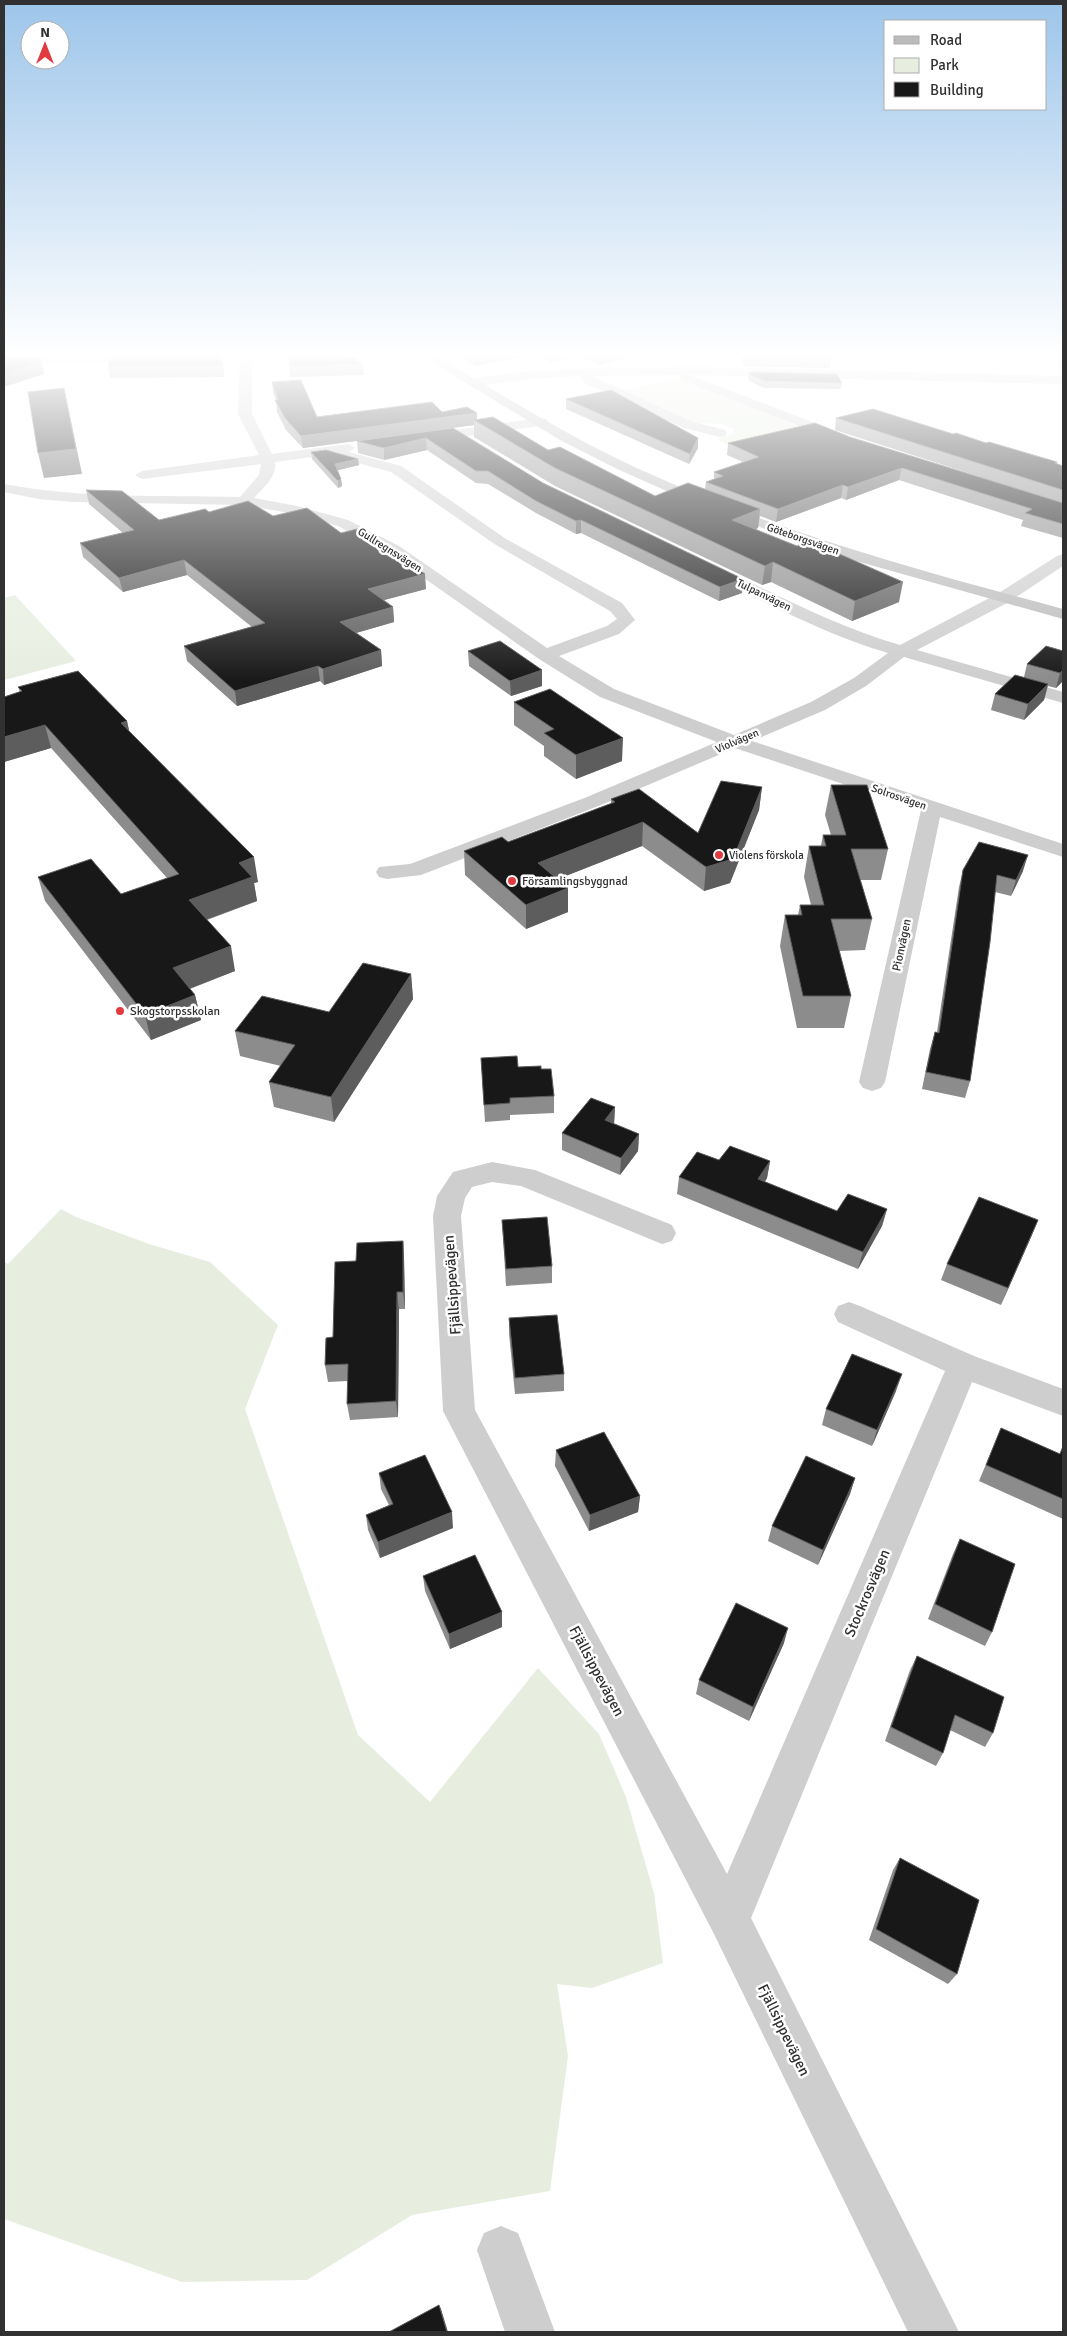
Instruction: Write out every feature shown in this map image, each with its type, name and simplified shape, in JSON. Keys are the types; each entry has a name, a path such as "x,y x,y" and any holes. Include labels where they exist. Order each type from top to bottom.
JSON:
{"street":[{"path":"142,475 229,464"},
{"path":"244,501 266,476 267,464"},
{"path":"378,464 396,469 501,542 616,607 626,620 613,630 545,654"},
{"name":"Göteborgsvägen","path":"619,464 759,524 825,547 1063,614"},
{"name":"Gullregnsvägen","path":"4,488 39,495 72,498 244,501 323,516 361,531 393,549 545,654 607,693 736,742"},
{"name":"Violvägen","path":"387,872 413,870 422,867 594,801 818,706 860,682 900,652 1003,598 1063,559"},
{"name":"Tulpanvägen","path":"697,562 810,617 900,652 1063,698"},
{"name":"Solrosvägen","path":"736,742 1063,852"},
{"name":"Pionvägen","path":"872,1082 932,808"},
{"name":"Fjällsippevägen","path":"662,1233 525,1177 492,1172 463,1179 451,1196 447,1216 460,1411 729,1919 934,2332"},
{"path":"849,1314 963,1365 1063,1403"},
{"name":"Stockrosvägen","path":"729,1919 963,1365"},
{"path":"501,2250 530,2332"}],"green space":[{"path":"15,595 76,661 4,680 4,598"},
{"path":"61,1209 76,1217 149,1244 210,1262 278,1325 245,1409 358,1735 430,1802 538,1668 599,1734 626,1797 654,1893 663,1963 592,1988 557,1984 568,2056 550,2191 412,2215 307,2280 182,2282 4,2219 4,1262 8,1264"}],"building":[{"path":"322,464 335,464 341,479 338,481"},
{"path":"465,464 512,464 543,483 743,579 720,587 581,520 576,521 536,501 488,471 476,471"},
{"path":"548,464 593,464 655,496 688,483 760,509 732,520 797,546 810,541 903,582 855,601 773,562 765,566"},
{"path":"738,464 937,464 1063,503 1063,524 1025,513 1032,509 902,468 848,487 843,485 778,509 706,482 723,476 714,472"},
{"path":"981,464 1058,464 1063,466 1063,490"},
{"path":"86,490 122,491 159,520 205,509 209,512 248,501 273,516 307,508 341,533 357,529 425,574 368,589 393,607 340,622 381,650 323,669 318,666 235,691 184,646 265,623 184,560 119,578 80,543 134,530"},
{"path":"500,641 542,670 510,681 468,651"},
{"path":"1046,646 1063,651 1063,670 1060,673 1027,664"},
{"path":"78,671 127,721 121,723 254,857 239,863 252,877 189,900 231,946 173,968 195,995 145,1015 38,877 91,859 121,894 179,874 45,725 4,737 4,697 22,691 18,687"},
{"path":"1015,675 1048,684 1028,704 995,694"},
{"path":"550,689 623,738 576,755 544,733 554,729 514,702"},
{"path":"721,781 762,787 733,859 706,867 643,822 538,863 568,888 526,905 464,851 502,837 508,842 615,802 611,799 639,789 698,833"},
{"path":"831,785 867,785 888,849 851,849 872,919 831,919 851,996 803,996 785,915 802,915 800,905 824,905 809,846 826,846 823,835 846,835"},
{"path":"979,842 1028,855 1016,880 997,875 990,942 970,1081 926,1072 935,1032 939,1033 963,870"},
{"path":"363,963 411,974 331,1097 269,1082 295,1045 235,1031 262,996 329,1012"},
{"path":"517,1056 518,1067 541,1066 541,1069 551,1069 554,1096 510,1098 510,1103 484,1105 481,1058"},
{"path":"591,1098 615,1107 605,1120 639,1134 621,1158 562,1133"},
{"path":"730,1146 770,1161 758,1179 837,1211 848,1194 887,1209 863,1252 679,1177 697,1152 719,1160"},
{"path":"979,1197 1038,1220 1008,1288 947,1264"},
{"path":"547,1217 552,1266 506,1269 502,1220"},
{"path":"403,1241 403,1292 397,1292 396,1401 347,1404 348,1364 325,1365 326,1338 333,1337 335,1262 356,1261 357,1243"},
{"path":"557,1315 564,1374 515,1378 509,1318"},
{"path":"852,1354 902,1374 877,1430 826,1409"},
{"path":"1001,1428 1060,1454 1063,1446 1063,1499 986,1465"},
{"path":"604,1432 640,1496 590,1515 556,1450"},
{"path":"425,1455 452,1512 378,1542 366,1515 393,1504 379,1473"},
{"path":"806,1456 855,1478 823,1550 772,1526"},
{"path":"960,1539 1015,1564 992,1632 935,1604"},
{"path":"475,1555 502,1612 449,1634 423,1576"},
{"path":"736,1603 788,1628 753,1707 699,1680"},
{"path":"917,1656 1004,1697 993,1733 955,1715 943,1753 891,1727"},
{"path":"900,1858 979,1900 957,1974 876,1929"},
{"path":"439,2305 447,2332 389,2332"}],"place":[{"name":"Violens förskola","path":"719,855"},
{"name":"Församlingsbyggnad","path":"512,881"},
{"name":"Skogstorpsskolan","path":"120,1011"}]}
